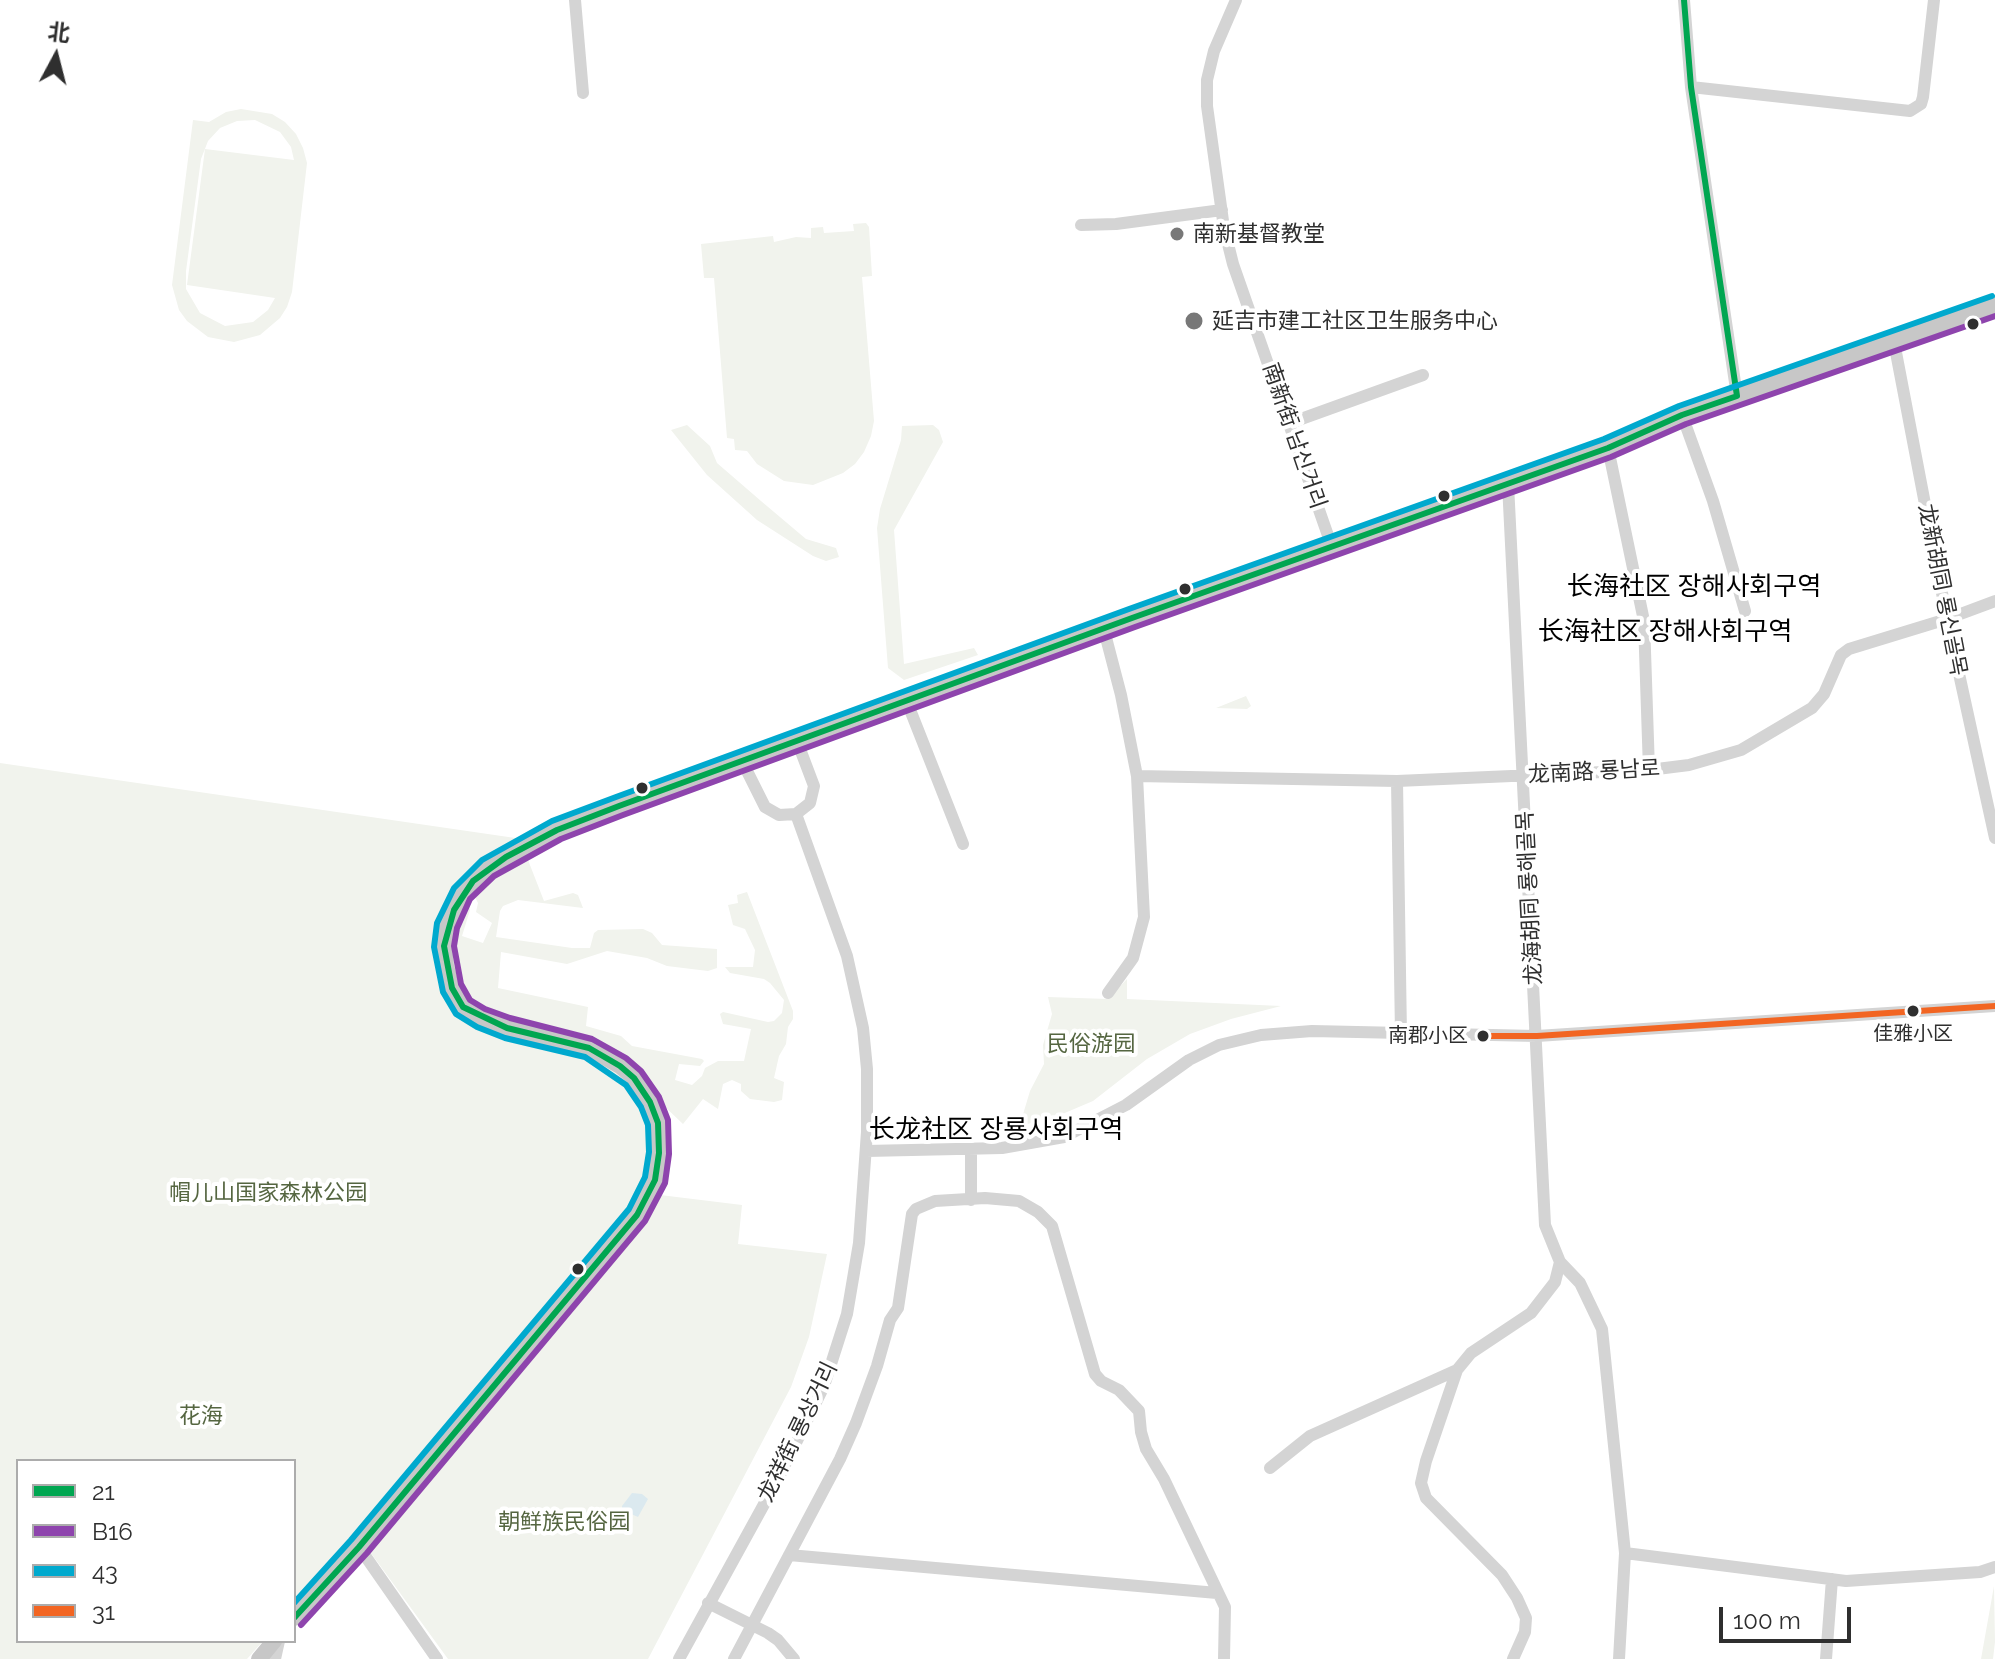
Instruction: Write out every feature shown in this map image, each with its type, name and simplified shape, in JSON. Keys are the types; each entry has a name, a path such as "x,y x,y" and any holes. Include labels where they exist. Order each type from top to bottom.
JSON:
{"main road":[{"path":"296,1616 359,1547 637,1215 655,1180 659,1153 658,1123 650,1102 634,1078 589,1048 507,1028 481,1018 463,1007 452,988 444,946 447,925 462,894 488,868 557,830 1608,448 1682,415 1995,305"},
{"path":"259,1659 274,1643"}],"street":[{"path":"575,0 583,93"},
{"name":"南新街 남신거리","path":"1236,0 1214,51 1207,80 1207,106 1222,210 1233,264 1332,547"},
{"path":"1684,0 1691,87 1737,396"},
{"path":"1691,87 1910,111 1921,104 1923,97 1934,0"},
{"path":"1081,225 1116,224 1222,210"},
{"name":"龙新胡同 룡신골목","path":"1894,342 1947,619 1995,838"},
{"path":"1290,423 1423,375"},
{"path":"1682,415 1713,501 1745,611"},
{"path":"1608,448 1644,621 1649,770"},
{"name":"龙海胡同 룡해골목","path":"1508,484 1545,1225 1560,1262"},
{"name":"龙南路 룡남로","path":"1137,776 1397,781 1649,770 1689,765 1741,750 1812,708 1824,694 1841,655 1849,649 1995,601"},
{"path":"1104,630 1137,776 1144,917 1133,958 1108,993"},
{"path":"907,702 963,844"},
{"path":"742,761 765,807 779,815 796,814 810,803 814,786 797,741"},
{"path":"1397,781 1401,1035"},
{"name":"龙祥街 룡상거리","path":"679,1659 779,1477 832,1363 847,1314 856,1265 866,1151 867,1069 859,1004 847,956 796,814"},
{"path":"866,1151 1002,1148 1064,1137 1126,1105 1189,1060 1219,1045 1261,1035 1293,1032 1537,1036 1995,1006"},
{"path":"971,1150 971,1200"},
{"path":"734,1659 850,1437 878,1363 890,1320 898,1308 912,1214 935,1201 985,1198 1019,1201 1038,1212 1052,1226 1095,1374 1101,1381 1119,1390 1139,1411 1146,1449 1164,1479 1225,1607 1224,1659"},
{"path":"1560,1262 1580,1283 1602,1329 1625,1553 1619,1659"},
{"path":"1513,1659 1525,1632 1526,1618 1517,1598 1502,1575 1426,1498 1421,1483 1457,1370 1471,1353 1531,1313 1555,1282 1560,1262"},
{"path":"1546,1295 1560,1283 1580,1283"},
{"path":"1270,1468 1310,1436 1457,1370"},
{"path":"359,1547 437,1659"},
{"path":"1625,1553 1846,1581 1980,1572 1995,1567"},
{"path":"789,1555 1217,1593"},
{"path":"1826,1659 1832,1579"},
{"path":"708,1603 778,1640 794,1659"}],"green space":[{"path":"241,109 272,114 285,122 296,134 307,163 292,292 287,307 280,318 260,335 234,342 208,337 187,321 179,310 172,285 193,120 209,122 226,112","holes":["255,120 280,132 291,147 294,160 205,149 187,285 275,298 268,310 253,322 225,326 200,313 186,289 201,159 208,141 220,128 237,121"]},
{"path":"866,223 869,227 872,276 862,277 874,421 871,436 855,464 843,473 813,485 784,481 757,464 747,451 735,450 734,439 727,438 714,278 704,278 701,244 773,236 774,242 796,237 811,238 811,228 823,227 824,233 854,231 853,224"},
{"path":"687,425 710,446 717,463 806,539 836,548 839,557 826,561 813,556 757,520 707,475 671,430"},
{"path":"933,425 939,430 943,442 894,530 904,664 974,648 978,655 904,680 888,668 877,528 902,426"},
{"path":"1246,696 1251,706 1247,709 1216,708"},
{"name":"帽儿山国家森林公园","path":"0,763 529,840 472,870 453,892 437,937 441,972 458,1003 568,1047 620,1072 654,1121 653,1169 633,1213 296,1603 296,1459 16,1459 16,1643 261,1643 247,1659 0,1659"},
{"path":"528,860 544,901 573,893 578,895 583,908 518,900 503,906 500,911 496,937 590,948 594,933 598,930 643,929 652,933 662,945 717,949 717,968 708,971 667,966 647,958 607,951 567,964 501,952 498,988 588,1007 586,1026 621,1036 632,1046 702,1059 704,1061 700,1066 679,1064 675,1080 692,1085 702,1076 705,1068 718,1061 744,1061 751,1029 723,1024 720,1014 723,1012 768,1022 774,1021 782,1013 784,1000 770,983 764,979 730,973 725,967 753,967 755,950 745,929 733,925 728,905 738,903 737,895 747,892 793,1011 774,1078 784,1082 782,1100 750,1099 741,1091 741,1084 732,1080 723,1084 718,1109 703,1099 683,1124 626,1062 609,1050 498,1020 470,1002 461,990 447,950 458,910 464,909 469,902 470,910 462,936 483,943 492,923 476,912 478,903 474,895 486,882"},
{"name":"民俗游园","path":"1127,979 1127,999 1281,1006 1190,1034 1147,1059 1093,1101 1060,1115 1013,1128 1012,1122 1021,1121 1030,1091 1044,1064 1043,1045 1052,1014 1048,997 1108,999"},
{"name":"朝鲜族民俗园","path":"652,1194 742,1205 738,1244 827,1254 809,1337 791,1387 648,1659 448,1659 368,1549 368,1541 626,1241"},
{"path":"1994,1586 1993,1659 1981,1659"}],"shaded area":[{"path":"632,1493 642,1494 648,1499 638,1517 622,1510"}],"transit line":[{"name":"21","path":"1684,0 1691,87 1737,396"},
{"name":"43","path":"296,1601 351,1540 629,1209 645,1177 649,1152 648,1125 641,1107 626,1085 585,1057 505,1038 477,1027 456,1014 443,992 434,947 437,923 454,888 482,860 552,821 616,797 1604,439 1679,406 1992,296"},
{"name":"B16","path":"301,1625 367,1553 645,1221 665,1183 669,1154 668,1120 659,1097 641,1071 626,1058 592,1039 485,1009 470,1000 461,984 454,946 457,928 470,899 494,876 561,839 623,815 1611,457 1686,424 1995,316"},
{"name":"21","path":"296,1616 359,1547 637,1215 655,1180 659,1153 658,1123 650,1102 634,1078 589,1048 507,1028 463,1007 452,988 444,946 454,910 473,881 506,857 557,830 619,806 1608,448 1682,415 1737,396"},
{"name":"31","path":"1483,1036 1537,1036 1995,1006"}],"place":[{"name":"南新基督教堂","path":"1177,234"},
{"name":"延吉市建工社区卫生服务中心","path":"1194,321"},
{"name":"佳雅小区","path":"1913,1011"},
{"name":"南郡小区","path":"1483,1036"}],"district":[{"name":"长海社区 장해사회구역","path":"1694,587"},
{"name":"长海社区 장해사회구역","path":"1665,632"},
{"name":"长龙社区 장룡사회구역","path":"996,1130"}],"park label":[{"name":"花海","path":"201,1416"}]}
